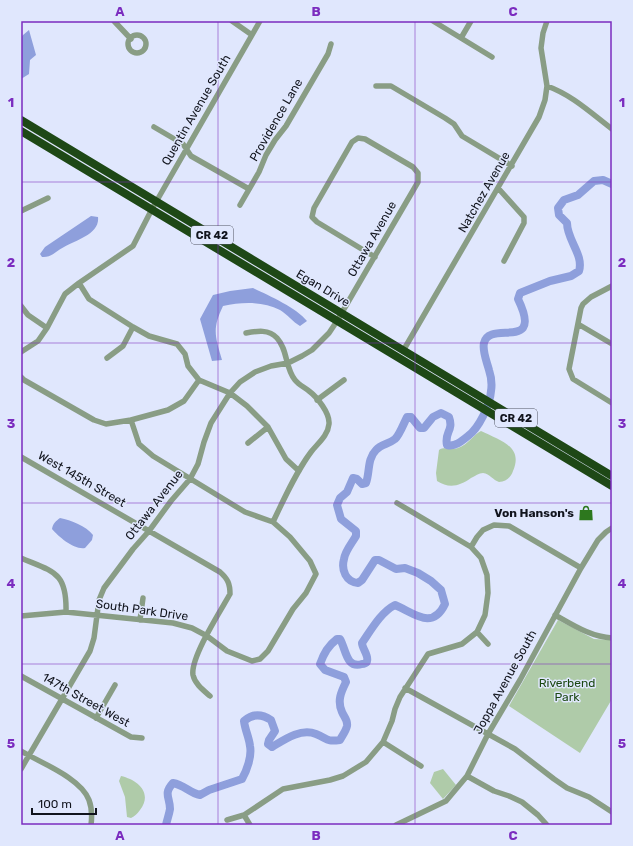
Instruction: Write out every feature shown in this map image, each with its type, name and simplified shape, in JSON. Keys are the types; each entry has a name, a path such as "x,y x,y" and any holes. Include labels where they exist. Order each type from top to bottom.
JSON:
{"highway":[{"name":"Egan Drive","path":"21,120 612,476"},
{"name":"Egan Drive","path":"21,130 612,486"}],"street":[{"path":"114,21 131,39"},
{"path":"232,21 252,34"},
{"name":"Quentin Avenue South","path":"21,352 38,341 66,294 79,283 133,246 152,209 260,21"},
{"path":"432,21 492,56"},
{"path":"461,38 471,21"},
{"name":"Natchez Avenue","path":"403,351 512,166 539,117 545,100 547,86 541,58 541,48 547,21"},
{"name":"Providence Lane","path":"240,206 259,172 274,140 286,126 328,54 331,44"},
{"path":"376,86 391,86 445,118 454,124 462,136 512,166"},
{"path":"547,86 558,90 586,108 612,129"},
{"path":"154,127 183,144 191,156 249,189"},
{"name":"Ottawa Avenue","path":"21,769 90,651 94,638 100,600 104,588 133,549 190,479 198,464 211,423 230,393 240,382 255,372 271,366 288,363 312,350 329,333 375,257 418,182 418,173 413,167 365,139 358,138 352,142 314,208 312,217 317,222 375,257"},
{"path":"498,188 524,217 524,223 504,261"},
{"path":"21,211 48,198"},
{"path":"79,283 89,299 133,327 149,336 177,344 185,354 188,366 199,380 230,393 247,406 268,427 286,459 299,471"},
{"path":"612,286 591,297 584,304 578,324 569,369 573,379 612,403"},
{"path":"21,306 28,315 47,328"},
{"path":"578,324 612,344"},
{"path":"107,358 123,346 133,327"},
{"path":"130,420 139,444 152,456 245,512 273,522 299,471 310,453 325,435 329,424 326,414 311,392 295,381 289,370 281,344 274,335 263,331 246,333"},
{"path":"21,377 94,420 106,424 130,420 168,410 184,401 199,380"},
{"path":"317,400 344,380"},
{"path":"248,443 268,427"},
{"name":"West 145th Street","path":"21,457 227,577 230,584 230,594 207,636"},
{"path":"227,820 244,815 283,789 343,776 366,762 383,742 392,721 395,709 406,688 428,654 462,644 476,632 485,615 488,593 488,575 481,558 471,547 396,503"},
{"name":"South Park Drive","path":"21,616 66,612 173,623 192,628 207,636 227,651 252,661 260,659 268,651 294,609 306,593 316,574 310,561 290,537 273,522"},
{"path":"471,547 483,530 494,525 509,526 581,568"},
{"name":"Joppa Avenue South","path":"396,825 446,801 467,776 488,734 520,680 581,568 598,540 612,528"},
{"path":"21,558 57,574 63,584 66,598 66,612"},
{"path":"140,620 143,598"},
{"path":"555,615 591,635 603,638 612,638"},
{"path":"476,632 488,644"},
{"path":"207,636 194,660 193,674 199,686 210,696"},
{"name":"147th Street West","path":"21,676 131,737 142,738"},
{"path":"96,718 115,685"},
{"path":"406,688 515,749 561,784 589,797 612,812"},
{"path":"383,742 421,766"},
{"path":"21,751 67,777 85,792 89,800 92,813 91,825"},
{"path":"467,776 489,789 522,802 538,815 547,825"},
{"path":"244,815 250,825"}],"green space":[{"path":"481,431 502,441 512,450 515,455 516,462 510,477 499,482 483,473 454,486 446,485 437,481 436,473 439,450 444,448 455,449 462,447"},
{"name":"Riverbend Park","path":"558,620 594,639 612,640 612,699 580,753 509,706"},
{"path":"443,769 456,785 443,799 430,783 434,772"},
{"path":"121,776 138,784 144,793 144,804 138,813 131,818 127,817 125,797 119,781"}],"water":[{"path":"29,30 36,55 30,60 29,74 21,79 21,38"},
{"path":"91,216 98,217 98,223 91,232 51,255 42,257 40,254 45,247"},
{"path":"253,288 296,311 307,321 300,326 280,310 266,305 245,303 223,306 216,327 216,338 222,360 212,361 200,319 213,295"},
{"path":"60,518 78,524 93,535 92,540 85,548 72,545 52,529 56,521"}],"waterway":[{"path":"166,825 170,809 168,790 173,783 200,795 209,790 242,779 250,758 249,743 244,721 247,718 258,715 264,716 271,720 275,731 268,744 272,747 293,735 305,732 316,734 327,740 340,740 347,726 340,704 341,693 346,682 344,677 325,670 320,664 323,656 331,644 337,639 340,639 347,657 353,664 364,664 367,659 362,643 377,622 390,608 395,605 422,618 434,617 440,612 445,604 441,590 431,581 418,573 405,568 396,569 379,560 375,560 362,580 358,583 350,580 345,575 343,563 346,553 356,536 356,531 341,519 337,505 340,498 347,492 353,478 357,479 362,484 366,483 371,457 380,446 393,441 397,437 407,417 411,417 420,428 424,428 433,417 441,413 449,417 450,429 446,441 447,445 458,443 476,428 489,403 490,397 491,378 484,349 484,343 488,336 520,330 524,325 524,315 518,299 520,293 550,281 571,276 579,271 579,259 567,223 559,215 558,208 564,200 578,195 594,181 603,180 612,184"}],"place":[{"name":"Von Hanson's","path":"586,513"}]}
